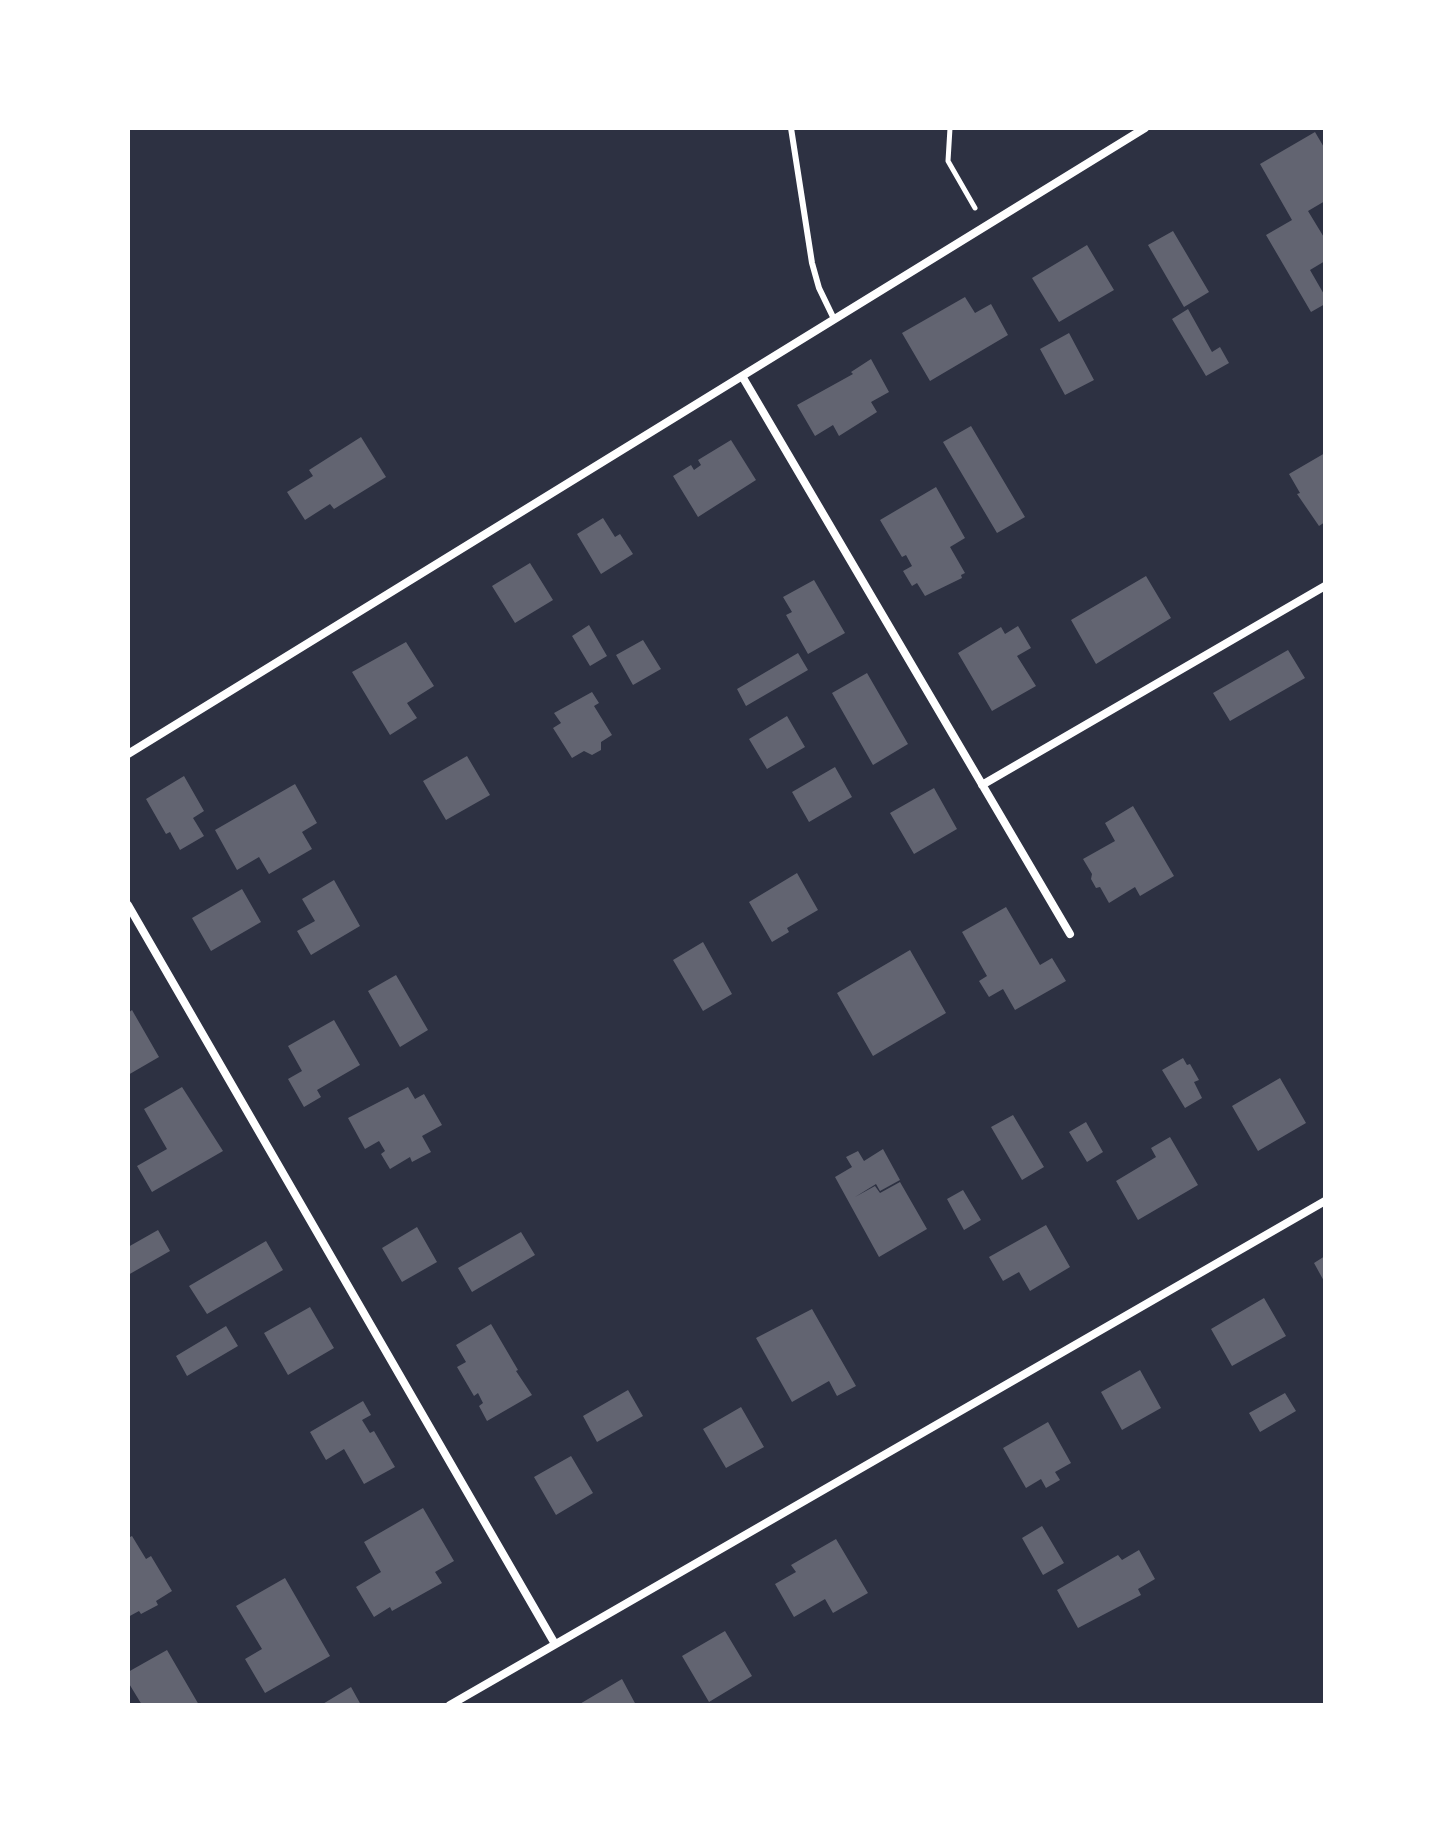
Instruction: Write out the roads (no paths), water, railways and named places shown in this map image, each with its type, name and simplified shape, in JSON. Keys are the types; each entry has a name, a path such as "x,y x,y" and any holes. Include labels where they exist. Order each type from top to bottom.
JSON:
{"street":[{"path":"128,754 1145,128"},
{"path":"742,376 1070,934"},
{"path":"982,785 1325,586"},
{"path":"128,905 555,1644"},
{"path":"450,1705 1325,1201"}],"lane":[{"path":"791,128 812,263 819,288 834,319"}]}
